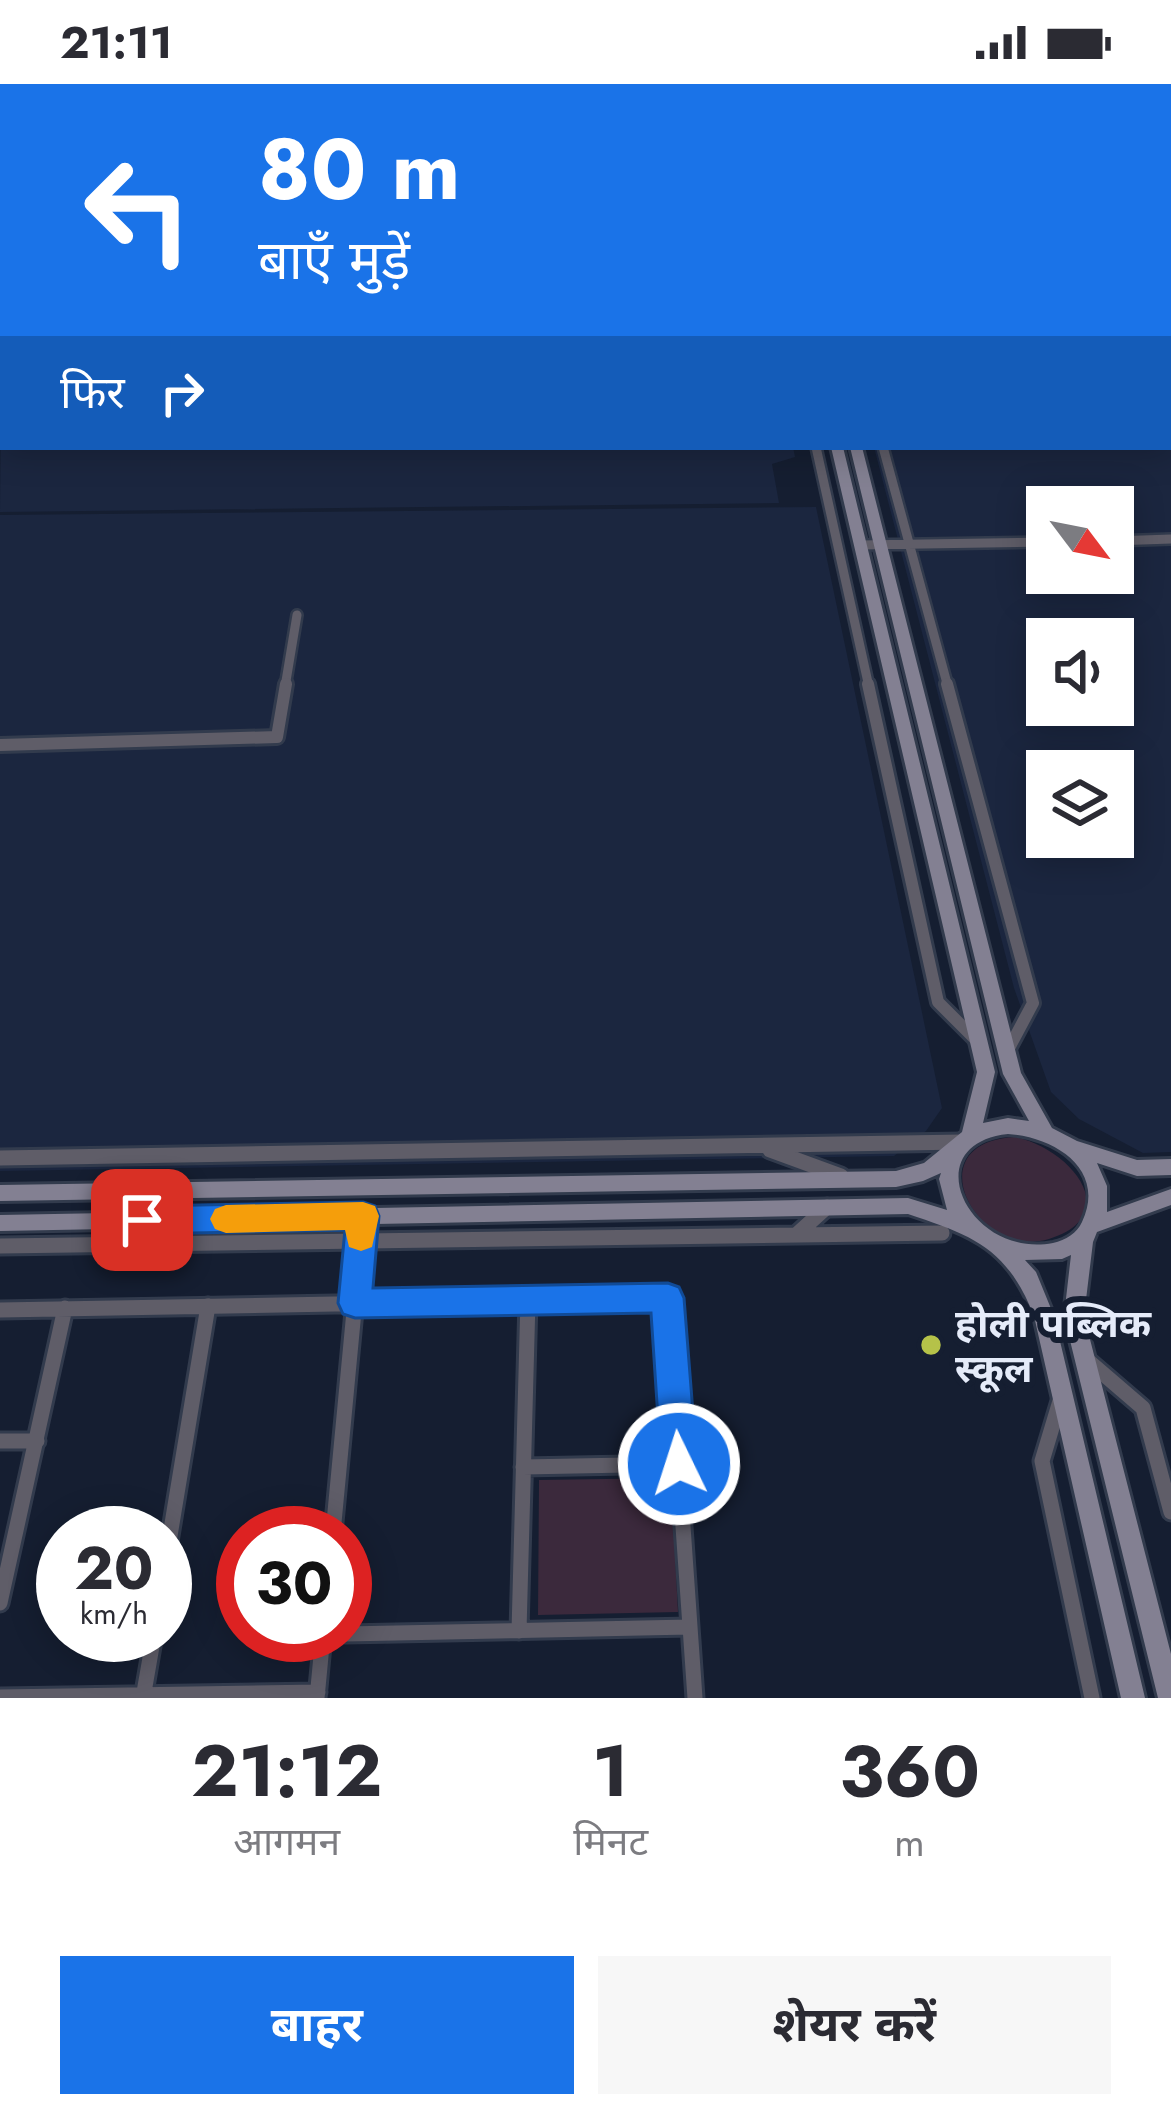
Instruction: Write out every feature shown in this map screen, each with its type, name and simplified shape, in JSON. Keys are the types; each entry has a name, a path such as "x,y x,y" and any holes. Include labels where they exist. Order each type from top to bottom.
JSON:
{"street":[{"path":"817,450 938,1002 979,1043"},
{"path":"837,450 986,1072 964,1141 946,1178 953,1205 970,1227"},
{"path":"857,450 1012,1074 1045,1132"},
{"path":"884,450 1034,1003 1007,1052"},
{"path":"1134,540 1171,539"},
{"path":"860,545 1026,542"},
{"path":"0,745 278,737 297,615"},
{"path":"0,1193 896,1179 929,1171 985,1129 1018,1126 1137,1168 1171,1168"},
{"path":"0,1158 964,1141"},
{"path":"763,1147 853,1180"},
{"path":"1072,1148 1087,1163 1101,1193 1074,1316 1170,1698"},
{"path":"999,1246 1039,1254 1064,1250 1089,1232 1171,1197"},
{"path":"0,1223 908,1206 970,1227 999,1246 1029,1278 1044,1316 1133,1698"},
{"path":"796,1235 828,1207"},
{"path":"336,1506 363,1216"},
{"path":"0,1246 942,1233"},
{"path":"0,1310 668,1298 695,1698"},
{"path":"519,1631 528,1300"},
{"path":"175,1506 208,1306"},
{"path":"0,1603 7,1542 37,1441 65,1308"},
{"path":"1084,1358 1143,1408 1171,1512"},
{"path":"1062,1395 1042,1461 1092,1698"},
{"path":"0,1441 37,1441"},
{"path":"524,1467 679,1464"},
{"path":"372,1634 691,1628"},
{"path":"143,1696 149,1662"},
{"path":"0,1697 318,1695 321,1662"}],"shaded area":[{"path":"1,450 794,450 795,457 772,464 779,503 0,512"},
{"path":"875,450 1171,450 1171,1152 1143,1153 1079,1119 1051,1092 1014,988"},
{"path":"816,507 942,1108 926,1131 894,1156 0,1171 0,515"},
{"path":"1015,1137 1054,1154 1081,1183 1087,1199 1084,1214 1072,1228 1049,1239 1022,1241 999,1233 980,1218 967,1198 962,1177 967,1158 984,1144"},
{"path":"671,1478 678,1612 538,1615 539,1480"}],"slow traffic":[{"path":"226,1219 363,1216 361,1236"}],"place":[{"name":"होली पब्लिक स्कूल","path":"931,1345"}],"route":[{"path":"142,1220 363,1216 355,1303 668,1298 679,1464"}]}
